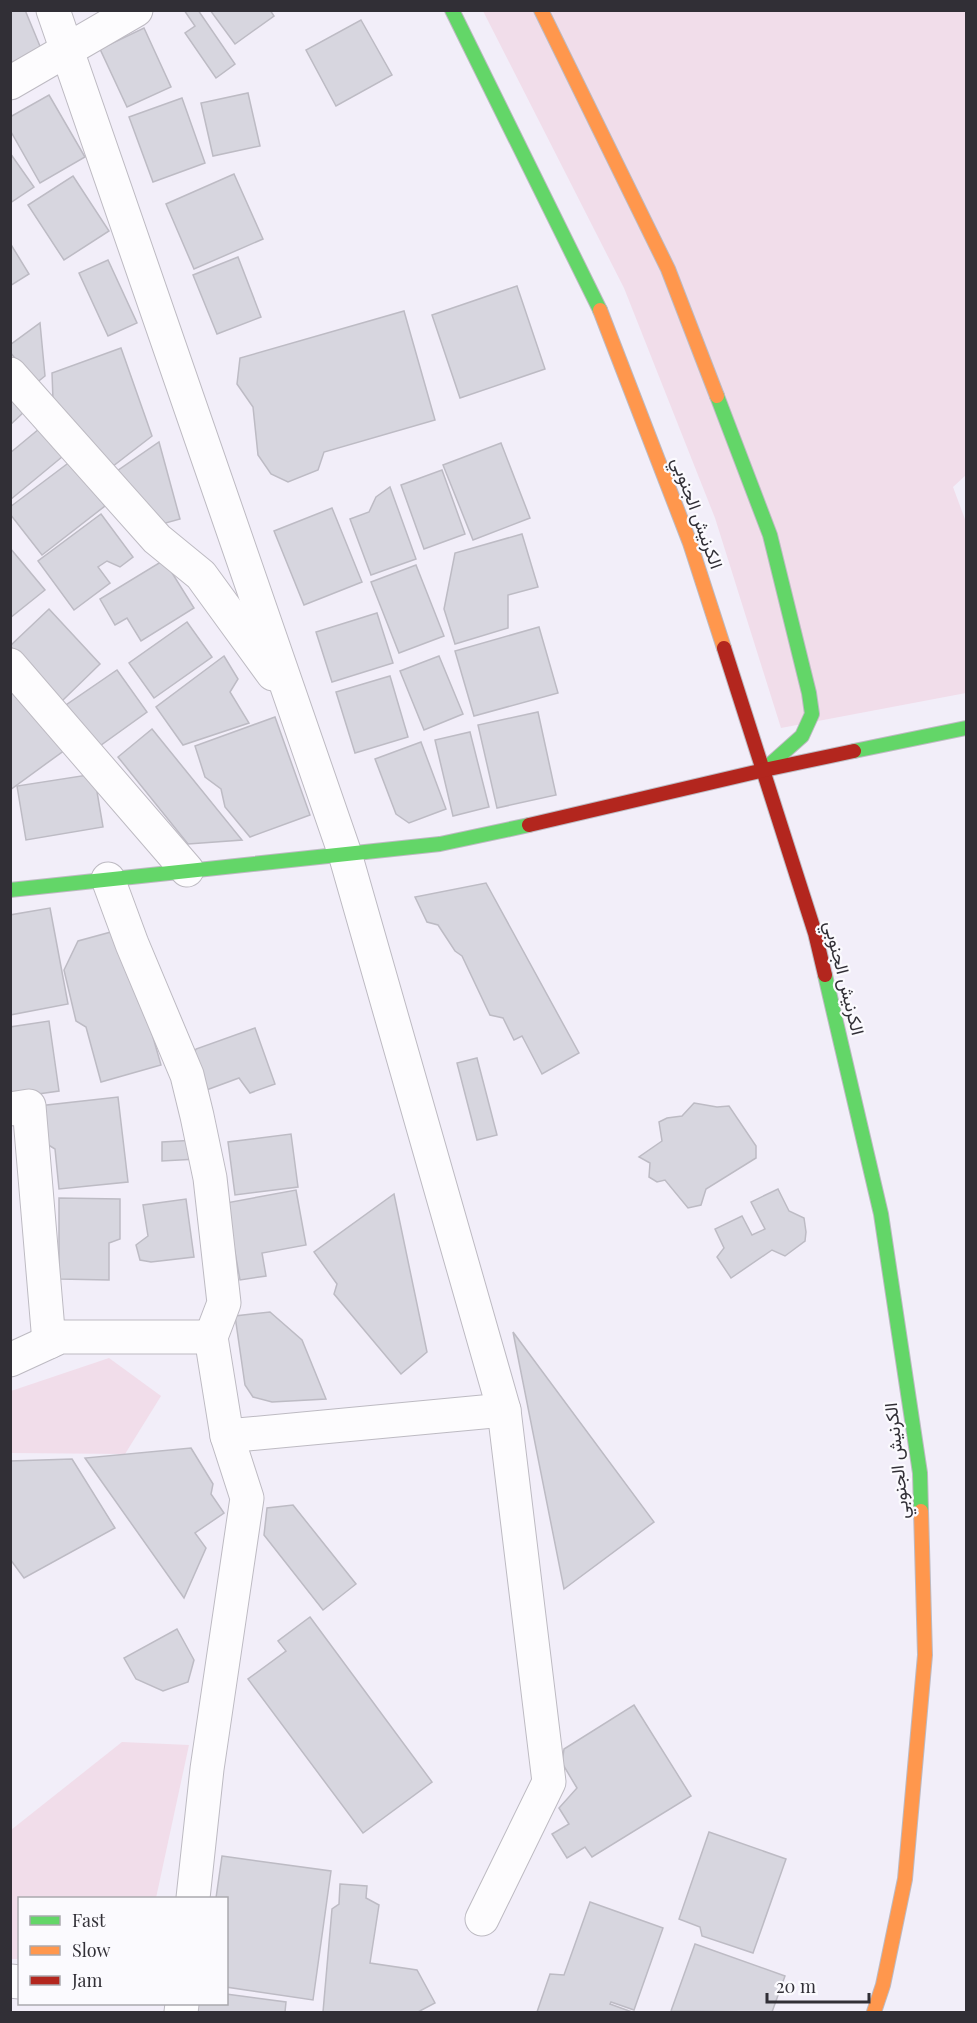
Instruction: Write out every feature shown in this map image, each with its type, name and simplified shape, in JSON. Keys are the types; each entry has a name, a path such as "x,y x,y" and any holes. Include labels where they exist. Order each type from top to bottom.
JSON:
{"main road":[{"name":"الكرنيش الجنوبي","path":"452,10 599,307 690,543 815,933 881,1214 920,1473 926,1655 905,1879 883,1985 874,2013"},
{"path":"541,10 668,269 770,535 809,693 812,714 802,736 764,770"},
{"path":"10,890 440,844 590,812 764,770 966,728"}],"street":[{"path":"53,10 345,854 504,1410 549,1782 482,1919"},
{"path":"10,83 136,10"},
{"path":"10,374 157,539 201,576 292,700"},
{"path":"10,664 187,870"},
{"path":"108,879 132,944 187,1075 197,1116 210,1178 224,1303 210,1337 227,1436 247,1498 207,1768 193,1897"},
{"path":"10,1109 29,1106 49,1342"},
{"path":"10,1360 60,1337 210,1337"},
{"path":"227,1436 504,1410"}],"shaded area":[{"path":"483,11 966,11 966,475 953,487 966,522 966,693 781,728 715,518 624,288"},
{"path":"109,1358 161,1396 125,1454 11,1453 11,1391"},
{"path":"122,1742 189,1745 156,1897 18,1897 18,1959 11,1959 11,1830"}],"building":[{"path":"10,10 25,10 42,51 10,64"},
{"path":"184,10 198,10 235,64 216,78 185,33 195,26"},
{"path":"210,10 270,10 274,16 235,44"},
{"path":"361,20 392,75 336,106 306,50"},
{"path":"144,28 171,87 127,107 100,49"},
{"path":"248,93 260,146 213,156 201,103"},
{"path":"49,95 85,157 40,183 10,130 10,117"},
{"path":"182,98 205,163 153,182 129,117"},
{"path":"10,153 34,187 10,203"},
{"path":"234,174 263,239 194,269 166,204"},
{"path":"73,176 109,231 64,260 28,205"},
{"path":"10,243 29,274 10,286"},
{"path":"238,257 261,317 217,334 193,275"},
{"path":"108,260 137,323 108,336 79,273"},
{"path":"517,286 545,369 460,398 432,315"},
{"path":"404,311 435,420 324,452 318,470 288,482 271,474 258,455 253,407 237,384 240,358"},
{"path":"40,323 45,376 35,384 10,352 10,345"},
{"path":"121,348 152,436 108,470 53,400 52,373"},
{"path":"10,394 25,411 10,425"},
{"path":"45,424 68,452 10,500 10,453"},
{"path":"159,442 180,519 155,526 117,471"},
{"path":"501,443 530,518 473,540 443,465"},
{"path":"71,461 105,506 42,555 10,514 10,507"},
{"path":"442,470 465,534 424,549 401,485"},
{"path":"390,487 416,559 371,575 350,519 369,512 376,497"},
{"path":"332,508 362,582 304,605 274,531"},
{"path":"101,514 133,557 120,567 107,561 98,567 110,583 74,610 38,561"},
{"path":"522,534 538,587 508,595 508,628 455,644 444,609 455,553"},
{"path":"10,548 45,590 10,618"},
{"path":"164,560 194,608 141,641 127,618 115,625 100,599"},
{"path":"416,565 444,636 399,653 371,582"},
{"path":"49,609 100,664 62,701 10,646"},
{"path":"377,613 393,663 332,682 316,632"},
{"path":"187,622 212,657 154,698 129,663"},
{"path":"539,627 558,693 474,716 455,651"},
{"path":"224,656 238,679 230,692 249,723 183,745 156,707"},
{"path":"439,656 463,714 424,730 400,671"},
{"path":"117,670 147,712 97,748 66,705"},
{"path":"10,671 69,747 10,790"},
{"path":"390,676 408,737 355,753 336,692"},
{"path":"538,712 556,795 497,808 478,725"},
{"path":"275,717 310,815 250,837 225,807 221,789 205,777 195,746"},
{"path":"152,729 242,840 188,844 118,757"},
{"path":"470,732 489,807 453,816 435,740"},
{"path":"421,742 446,809 409,823 396,814 375,759"},
{"path":"94,774 103,827 26,840 17,786"},
{"path":"486,883 579,1053 542,1074 522,1036 514,1040 503,1018 490,1015 462,956 455,951 438,925 427,922 415,897"},
{"path":"50,908 68,1004 10,1015 10,915"},
{"path":"122,929 161,1065 101,1082 86,1027 76,1021 64,970 78,941"},
{"path":"49,1021 59,1091 10,1098 10,1027"},
{"path":"255,1028 275,1084 250,1093 239,1078 201,1092 190,1063 196,1049"},
{"path":"477,1058 497,1135 477,1140 457,1063"},
{"path":"118,1097 128,1182 59,1189 55,1149 42,1141 38,1106"},
{"path":"694,1103 717,1107 729,1106 756,1146 756,1158 706,1189 701,1205 688,1208 665,1180 657,1182 649,1177 650,1163 639,1157 662,1141 659,1122 667,1118 682,1116"},
{"path":"291,1134 298,1187 235,1195 228,1142"},
{"path":"196,1140 197,1159 162,1161 162,1142"},
{"path":"778,1189 789,1211 804,1218 805,1241 785,1256 772,1250 731,1278 717,1257 724,1248 715,1229 742,1216 752,1235 765,1229 751,1202"},
{"path":"296,1190 306,1245 262,1253 266,1276 240,1280 226,1203"},
{"path":"394,1194 427,1352 401,1374 334,1294 337,1284 314,1252"},
{"path":"59,1198 120,1199 120,1239 109,1243 109,1280 59,1279"},
{"path":"186,1199 194,1257 151,1262 140,1260 136,1245 148,1236 143,1205"},
{"path":"270,1312 302,1340 326,1399 272,1402 253,1397 245,1385 235,1316"},
{"path":"513,1332 654,1522 564,1589"},
{"path":"191,1448 213,1484 211,1494 224,1513 195,1533 206,1548 184,1598 85,1458"},
{"path":"72,1459 115,1528 24,1578 10,1559 10,1461"},
{"path":"293,1505 356,1584 323,1610 264,1535 267,1508"},
{"path":"310,1617 432,1782 363,1833 248,1679 286,1651 278,1641"},
{"path":"177,1629 194,1660 188,1682 163,1691 136,1679 124,1658"},
{"path":"634,1705 691,1796 592,1857 585,1847 567,1858 552,1834 569,1824 559,1808 577,1788 562,1763 564,1749"},
{"path":"709,1832 786,1859 753,1953 702,1936 700,1927 679,1919"},
{"path":"222,1856 331,1871 313,2000 228,1987 228,1897 216,1897"},
{"path":"340,1884 367,1886 366,1898 379,1905 370,1963 417,1970 435,2003 418,2012 323,2012 332,1909 339,1904"},
{"path":"590,1902 663,1928 634,2010 611,2002 610,2004 632,2012 537,2012 550,1974 564,1975"},
{"path":"695,1944 785,1976 772,2012 671,2011"},
{"path":"228,1994 286,2002 285,2012 195,2012 196,2005 228,2005"}],"traffic: fast":[{"path":"452,10 600,310"},
{"path":"717,396 770,535 809,693 812,714 802,736 765,769"},
{"path":"854,751 966,728"},
{"path":"10,890 440,844 529,825"},
{"path":"825,975 881,1214 920,1473 921,1511"}],"traffic: slow":[{"path":"541,10 668,269 717,396"},
{"path":"600,310 690,543 724,648"},
{"path":"874,2012 883,1985 905,1879 925,1655 921,1511"}],"traffic: jam":[{"path":"724,648 815,933 825,975"},
{"path":"529,825 854,751"}]}
